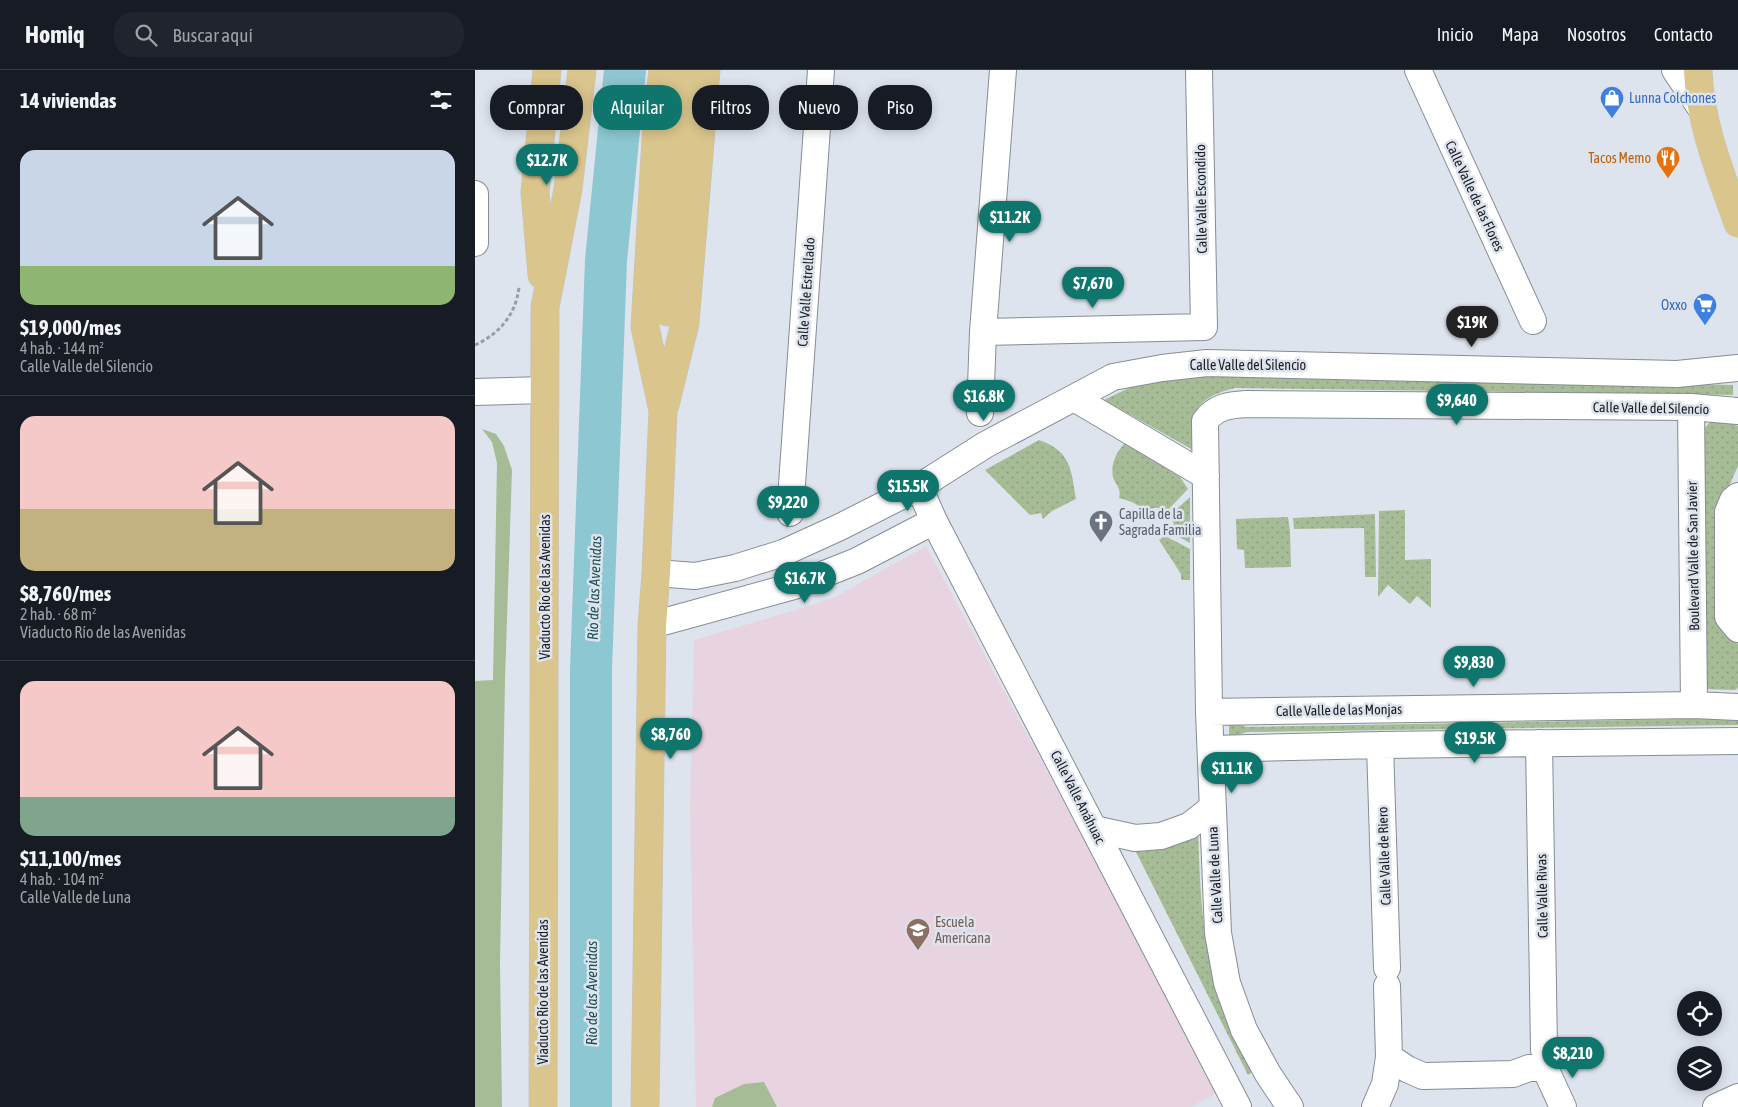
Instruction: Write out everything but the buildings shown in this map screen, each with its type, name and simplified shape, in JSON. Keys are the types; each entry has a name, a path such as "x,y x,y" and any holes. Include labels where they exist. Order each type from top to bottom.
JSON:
{"main road":[{"path":"545,307 535,192 547,70"},
{"path":"545,307 550,192 561,70"},
{"name":"Viaducto Río de las Avenidas","path":"543,1107 545,307 568,189 582,70"},
{"path":"663,70 657,122 645,327 663,411"},
{"path":"645,1107 651,625 656,573 677,124 682,70"},
{"path":"663,411 685,323 700,124 706,70"},
{"path":"1698,70 1702,110 1707,135 1738,223"}],"street":[{"name":"Calle Valle Estrellado","path":"790,514 821,70"},
{"path":"980,413 983,332 1003,70"},
{"name":"Calle Valle Escondido","path":"983,332 1204,327 1199,70"},
{"name":"Calle Valle de las Flores","path":"1417,70 1533,321"},
{"path":"1675,70 1702,110"},
{"path":"475,194 475,243"},
{"name":"Calle Valle del Silencio","path":"656,573 695,576 735,568 783,553 919,487 985,445 1113,377 1162,368 1207,363 1677,374 1738,368"},
{"path":"475,392 545,390"},
{"path":"1074,398 1206,476"},
{"name":"Calle Valle del Silencio","path":"1206,476 1205,421 1211,413 1228,406 1246,404 1691,407 1738,411"},
{"name":"Boulevard Valle de San Javier","path":"1691,407 1694,705"},
{"name":"Calle Valle de Luna","path":"1206,476 1209,712 1218,933 1227,983 1245,1030 1268,1074 1290,1107"},
{"name":"Calle Valle Anáhuac","path":"919,487 934,521 1238,1107"},
{"path":"1738,496 1733,500 1728,512 1729,617 1738,629"},
{"path":"651,625 794,586 848,564 934,521"},
{"path":"735,568 740,602"},
{"name":"Calle Valle de las Monjas","path":"1209,712 1694,705 1738,707"},
{"path":"1211,749 1738,741"},
{"name":"Calle Valle Rivas","path":"1539,743 1544,1059 1563,1107"},
{"name":"Calle Valle de Riero","path":"1375,1107 1385,1084 1389,1057 1380,745"},
{"path":"1094,829 1135,838 1161,836 1189,826 1212,808"},
{"path":"1389,1057 1407,1069 1423,1076 1513,1074 1529,1068 1544,1059"},
{"path":"1716,1107 1738,1097"}],"shaded area":[{"name":"Escuela Americana","path":"926,546 1219,1092 1191,1107 696,1107 690,809 694,640 835,597"}],"green space":[{"path":"1209,374 1733,385 1733,395 1235,388 1211,397 1198,408 1194,416 1193,450 1104,400 1137,384"},
{"path":"1710,422 1730,422 1738,426 1738,466 1719,509 1730,637 1738,644 1738,688 1735,690 1705,689 1704,429"},
{"path":"482,429 496,434 504,446 512,470 505,679 500,963 502,1107 475,1107 475,681 493,680 497,463 492,442"},
{"path":"1039,440 1050,444 1058,450 1068,462 1076,499 1052,511 1043,519 1041,513 1030,515 985,470"},
{"path":"1125,443 1180,477 1188,489 1166,512 1157,508 1147,511 1132,502 1119,498 1118,487 1112,470 1116,455"},
{"path":"1190,497 1190,543 1172,533 1174,524 1170,515"},
{"path":"1405,510 1405,560 1431,559 1431,608 1417,596 1410,604 1388,585 1378,597 1379,511"},
{"path":"1375,514 1376,577 1365,577 1364,528 1294,529 1293,518"},
{"path":"1288,517 1291,567 1245,568 1244,550 1237,549 1236,519"},
{"path":"1165,536 1190,549 1190,580 1181,580 1181,574 1159,540"},
{"path":"1738,718 1738,725 1247,732 1229,738 1229,719 1246,727"},
{"path":"1198,828 1203,914 1209,957 1221,998 1255,1070 1248,1075 1133,846"},
{"path":"764,1082 777,1107 712,1107 715,1098 744,1084"}],"waterway":[{"name":"Río de las Avenidas","path":"591,1107 591,669 606,260 625,70"}],"place":[{"name":"Lunna Colchones","path":"1612,119"},
{"name":"Tacos Memo","path":"1668,179"},
{"name":"Oxxo","path":"1705,326"},
{"name":"Capilla de la Sagrada Familia","path":"1101,543"},
{"name":"Escuela Americana","path":"918,951"}]}
